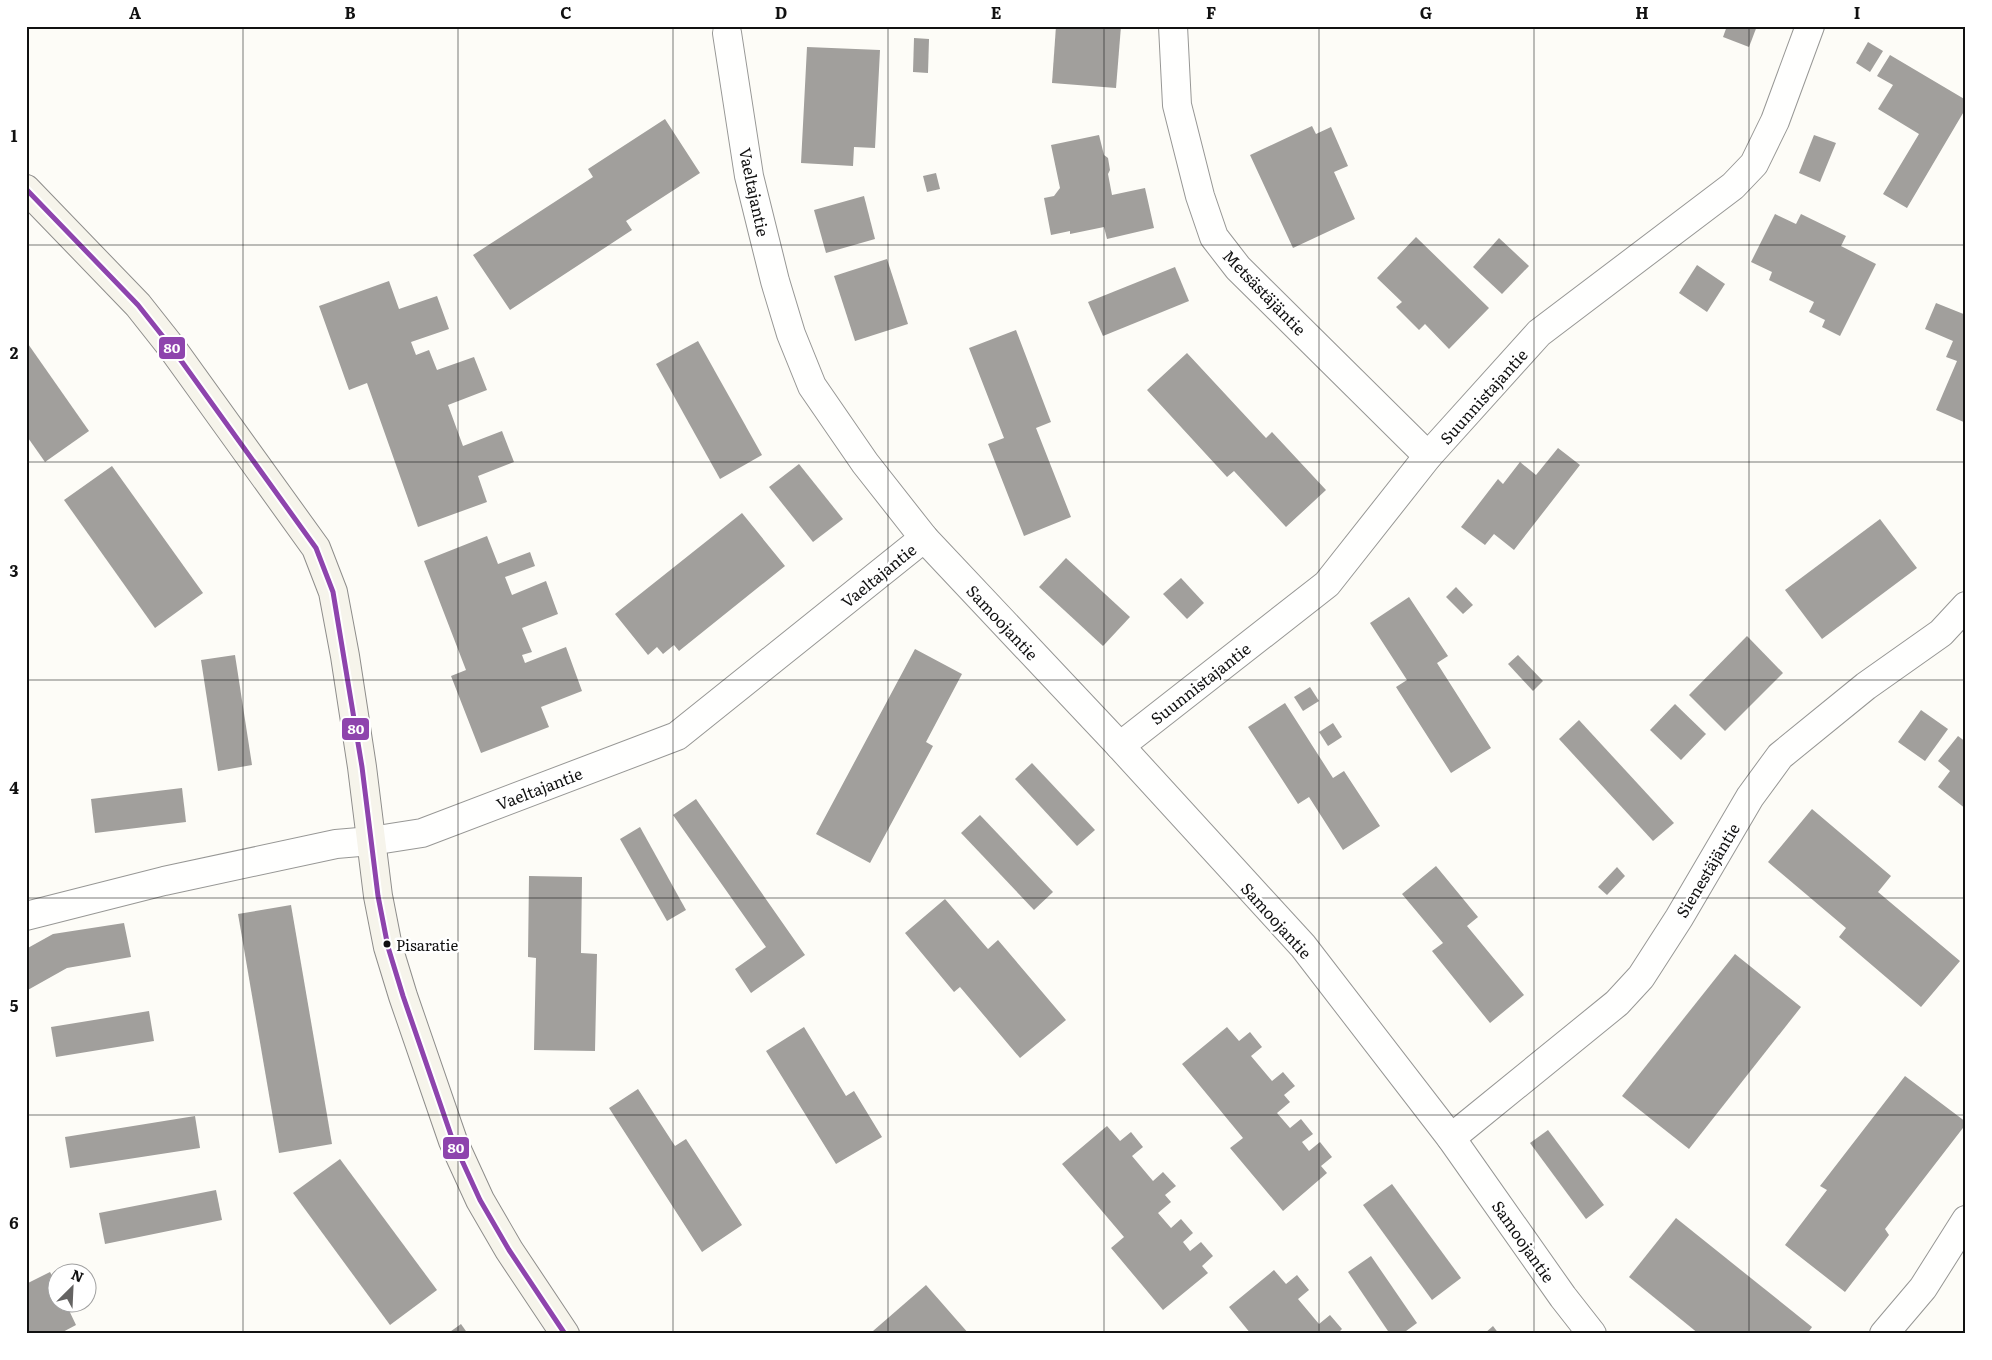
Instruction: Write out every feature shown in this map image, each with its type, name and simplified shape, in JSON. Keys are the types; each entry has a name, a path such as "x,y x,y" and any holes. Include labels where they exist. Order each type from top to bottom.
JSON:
{"street":[{"name":"Metsästäjäntie","path":"1173,26 1177,105 1200,196 1214,237 1238,268 1428,456"},
{"name":"Suunnistajantie","path":"1120,746 1327,584 1428,456 1539,333 1734,186 1754,164 1775,121 1810,26"},
{"name":"Vaeltajantie","path":"371,841 422,833 677,736 924,538 865,463 812,386 791,334 775,282 749,176 727,33"},
{"path":"26,190 138,305 172,348 316,548 333,592 362,767 378,896 388,947 403,996 453,1141 484,1209 565,1334"},
{"name":"Samoojantie","path":"924,538 1120,746 1302,946 1451,1138 1563,1297 1592,1334"},
{"name":"Sienestäjäntie","path":"1451,1138 1616,1003 1641,977 1679,918 1750,797 1780,756 1866,686 1941,633 1966,606"},
{"path":"26,916 164,881 336,844 371,841"},
{"path":"1884,1334 1923,1288 1966,1220"}],"building":[{"path":"1056,26 1121,26 1116,88 1052,83"},
{"path":"1727,26 1757,26 1749,47 1723,37"},
{"path":"914,38 929,39 928,73 913,72"},
{"path":"1868,42 1883,51 1870,72 1856,63"},
{"path":"807,47 880,50 875,148 854,147 853,166 801,163"},
{"path":"1890,55 1966,100 1966,108 1907,208 1883,194 1919,134 1878,109 1893,85 1877,76"},
{"path":"665,119 700,173 626,221 632,230 510,310 473,255 593,177 588,169"},
{"path":"1312,126 1316,134 1331,127 1348,166 1334,172 1355,219 1293,248 1250,155"},
{"path":"1099,135 1104,155 1108,158 1110,170 1108,174 1112,195 1145,188 1154,228 1107,239 1104,227 1070,234 1070,231 1051,235 1044,198 1054,196 1060,188 1051,145"},
{"path":"1814,135 1836,143 1820,182 1799,173"},
{"path":"936,173 940,189 927,192 923,176"},
{"path":"864,196 875,239 826,253 814,210"},
{"path":"1775,214 1796,224 1801,214 1846,236 1841,246 1876,264 1840,336 1822,327 1825,320 1809,312 1814,302 1769,280 1772,272 1751,262"},
{"path":"1416,237 1489,308 1449,349 1425,324 1419,330 1396,307 1402,302 1377,278"},
{"path":"1499,238 1529,266 1502,294 1473,267"},
{"path":"887,259 908,324 855,341 834,276"},
{"path":"1697,265 1725,284 1707,312 1679,293"},
{"path":"1175,267 1189,301 1103,336 1088,302"},
{"path":"389,281 399,309 437,296 449,329 411,342 416,355 429,350 437,370 474,357 487,390 448,405 463,446 502,431 514,462 478,476 487,502 418,527 367,383 349,390 319,306"},
{"path":"1936,303 1966,315 1966,423 1936,410 1957,361 1946,357 1953,341 1925,329"},
{"path":"1016,330 1051,422 1036,428 1071,517 1024,536 988,444 1004,438 969,348"},
{"path":"26,341 89,431 45,462 26,435"},
{"path":"698,341 762,455 720,479 656,364"},
{"path":"1187,353 1266,438 1272,432 1326,490 1286,527 1234,471 1227,477 1147,390"},
{"path":"1558,448 1580,465 1514,550 1494,534 1485,545 1461,527 1498,479 1503,484 1520,462 1536,475"},
{"path":"799,464 843,519 813,542 769,487"},
{"path":"112,466 203,593 155,628 64,500"},
{"path":"742,513 785,566 679,651 674,645 663,654 657,647 648,655 615,614"},
{"path":"1880,519 1917,568 1822,639 1785,590"},
{"path":"487,536 498,564 530,552 535,566 505,577 512,595 546,581 558,614 522,628 532,652 522,655 525,663 566,647 582,691 541,707 549,727 481,753 451,676 466,670 424,561"},
{"path":"1066,558 1130,617 1103,646 1039,587"},
{"path":"1181,578 1204,603 1187,619 1163,594"},
{"path":"1456,587 1473,605 1463,614 1446,597"},
{"path":"1409,597 1448,656 1437,663 1491,748 1451,773 1396,687 1407,680 1370,623"},
{"path":"1747,636 1783,673 1725,731 1689,695"},
{"path":"915,649 962,674 926,742 933,746 870,863 816,834"},
{"path":"235,655 252,765 218,771 201,660"},
{"path":"1518,655 1543,681 1533,691 1508,664"},
{"path":"1310,687 1319,701 1303,711 1294,697"},
{"path":"1285,703 1333,778 1344,771 1380,826 1343,850 1309,797 1298,804 1248,727"},
{"path":"1675,704 1706,734 1681,760 1650,730"},
{"path":"1921,710 1948,729 1925,761 1898,742"},
{"path":"1579,720 1674,823 1653,841 1559,739"},
{"path":"1333,723 1342,737 1328,746 1319,732"},
{"path":"1958,736 1966,742 1966,809 1938,787 1950,771 1938,761"},
{"path":"1032,763 1095,830 1077,846 1015,779"},
{"path":"182,788 186,822 95,833 91,799"},
{"path":"696,799 805,955 751,993 735,969 766,947 673,815"},
{"path":"1812,809 1891,876 1878,892 1960,961 1921,1007 1839,937 1846,928 1768,862"},
{"path":"980,815 1053,892 1034,910 961,833"},
{"path":"640,827 686,910 667,921 620,839"},
{"path":"1436,866 1478,917 1467,926 1524,995 1490,1023 1432,951 1443,943 1402,894"},
{"path":"1617,867 1625,876 1607,895 1598,887"},
{"path":"529,876 582,877 581,953 597,954 595,1051 534,1050 536,958 528,957"},
{"path":"945,899 988,949 998,940 1066,1020 1020,1058 960,987 954,992 905,933"},
{"path":"291,905 332,1144 279,1153 238,914"},
{"path":"124,923 131,957 67,968 26,991 26,949 53,934"},
{"path":"1735,954 1801,1007 1689,1149 1622,1096"},
{"path":"149,1011 154,1041 56,1057 51,1027"},
{"path":"804,1027 846,1096 854,1091 882,1137 836,1164 766,1051"},
{"path":"1227,1027 1239,1041 1250,1032 1262,1047 1251,1056 1272,1081 1283,1072 1295,1086 1284,1095 1290,1102 1277,1113 1290,1128 1301,1119 1313,1134 1302,1142 1309,1151 1320,1142 1332,1157 1321,1166 1327,1173 1283,1211 1230,1148 1243,1138 1182,1064"},
{"path":"1905,1076 1966,1122 1966,1124 1885,1229 1889,1235 1845,1292 1785,1245 1827,1190 1820,1186"},
{"path":"638,1089 675,1146 686,1139 742,1225 702,1252 609,1108"},
{"path":"195,1116 200,1148 70,1168 65,1137"},
{"path":"1107,1126 1120,1141 1131,1132 1143,1147 1132,1156 1153,1181 1163,1172 1176,1186 1165,1195 1171,1202 1158,1213 1171,1228 1181,1219 1193,1233 1183,1242 1190,1251 1201,1242 1213,1256 1202,1266 1208,1273 1163,1310 1111,1248 1124,1237 1062,1164"},
{"path":"1548,1130 1604,1205 1586,1219 1530,1143"},
{"path":"340,1159 437,1290 390,1325 293,1193"},
{"path":"1392,1184 1461,1278 1432,1300 1363,1205"},
{"path":"216,1190 222,1220 105,1244 99,1213"},
{"path":"1676,1218 1812,1327 1807,1334 1699,1334 1629,1277"},
{"path":"1371,1256 1417,1323 1402,1334 1390,1334 1348,1272"},
{"path":"1274,1270 1286,1284 1297,1275 1309,1290 1298,1299 1319,1324 1330,1315 1342,1329 1337,1334 1251,1334 1229,1307"},
{"path":"48,1273 48,1312 70,1312 76,1325 59,1334 26,1334 26,1284"},
{"path":"926,1285 969,1334 876,1334 873,1331"},
{"path":"461,1324 468,1334 447,1334"},
{"path":"1493,1326 1499,1334 1484,1334"}],"transit line":[{"name":"80","path":"26,189 138,305 172,348 316,548 333,592 362,767 378,896 388,947 403,996 453,1141 480,1200 509,1250 565,1334"}],"place":[{"name":"Pisaratie","path":"387,944"}]}
